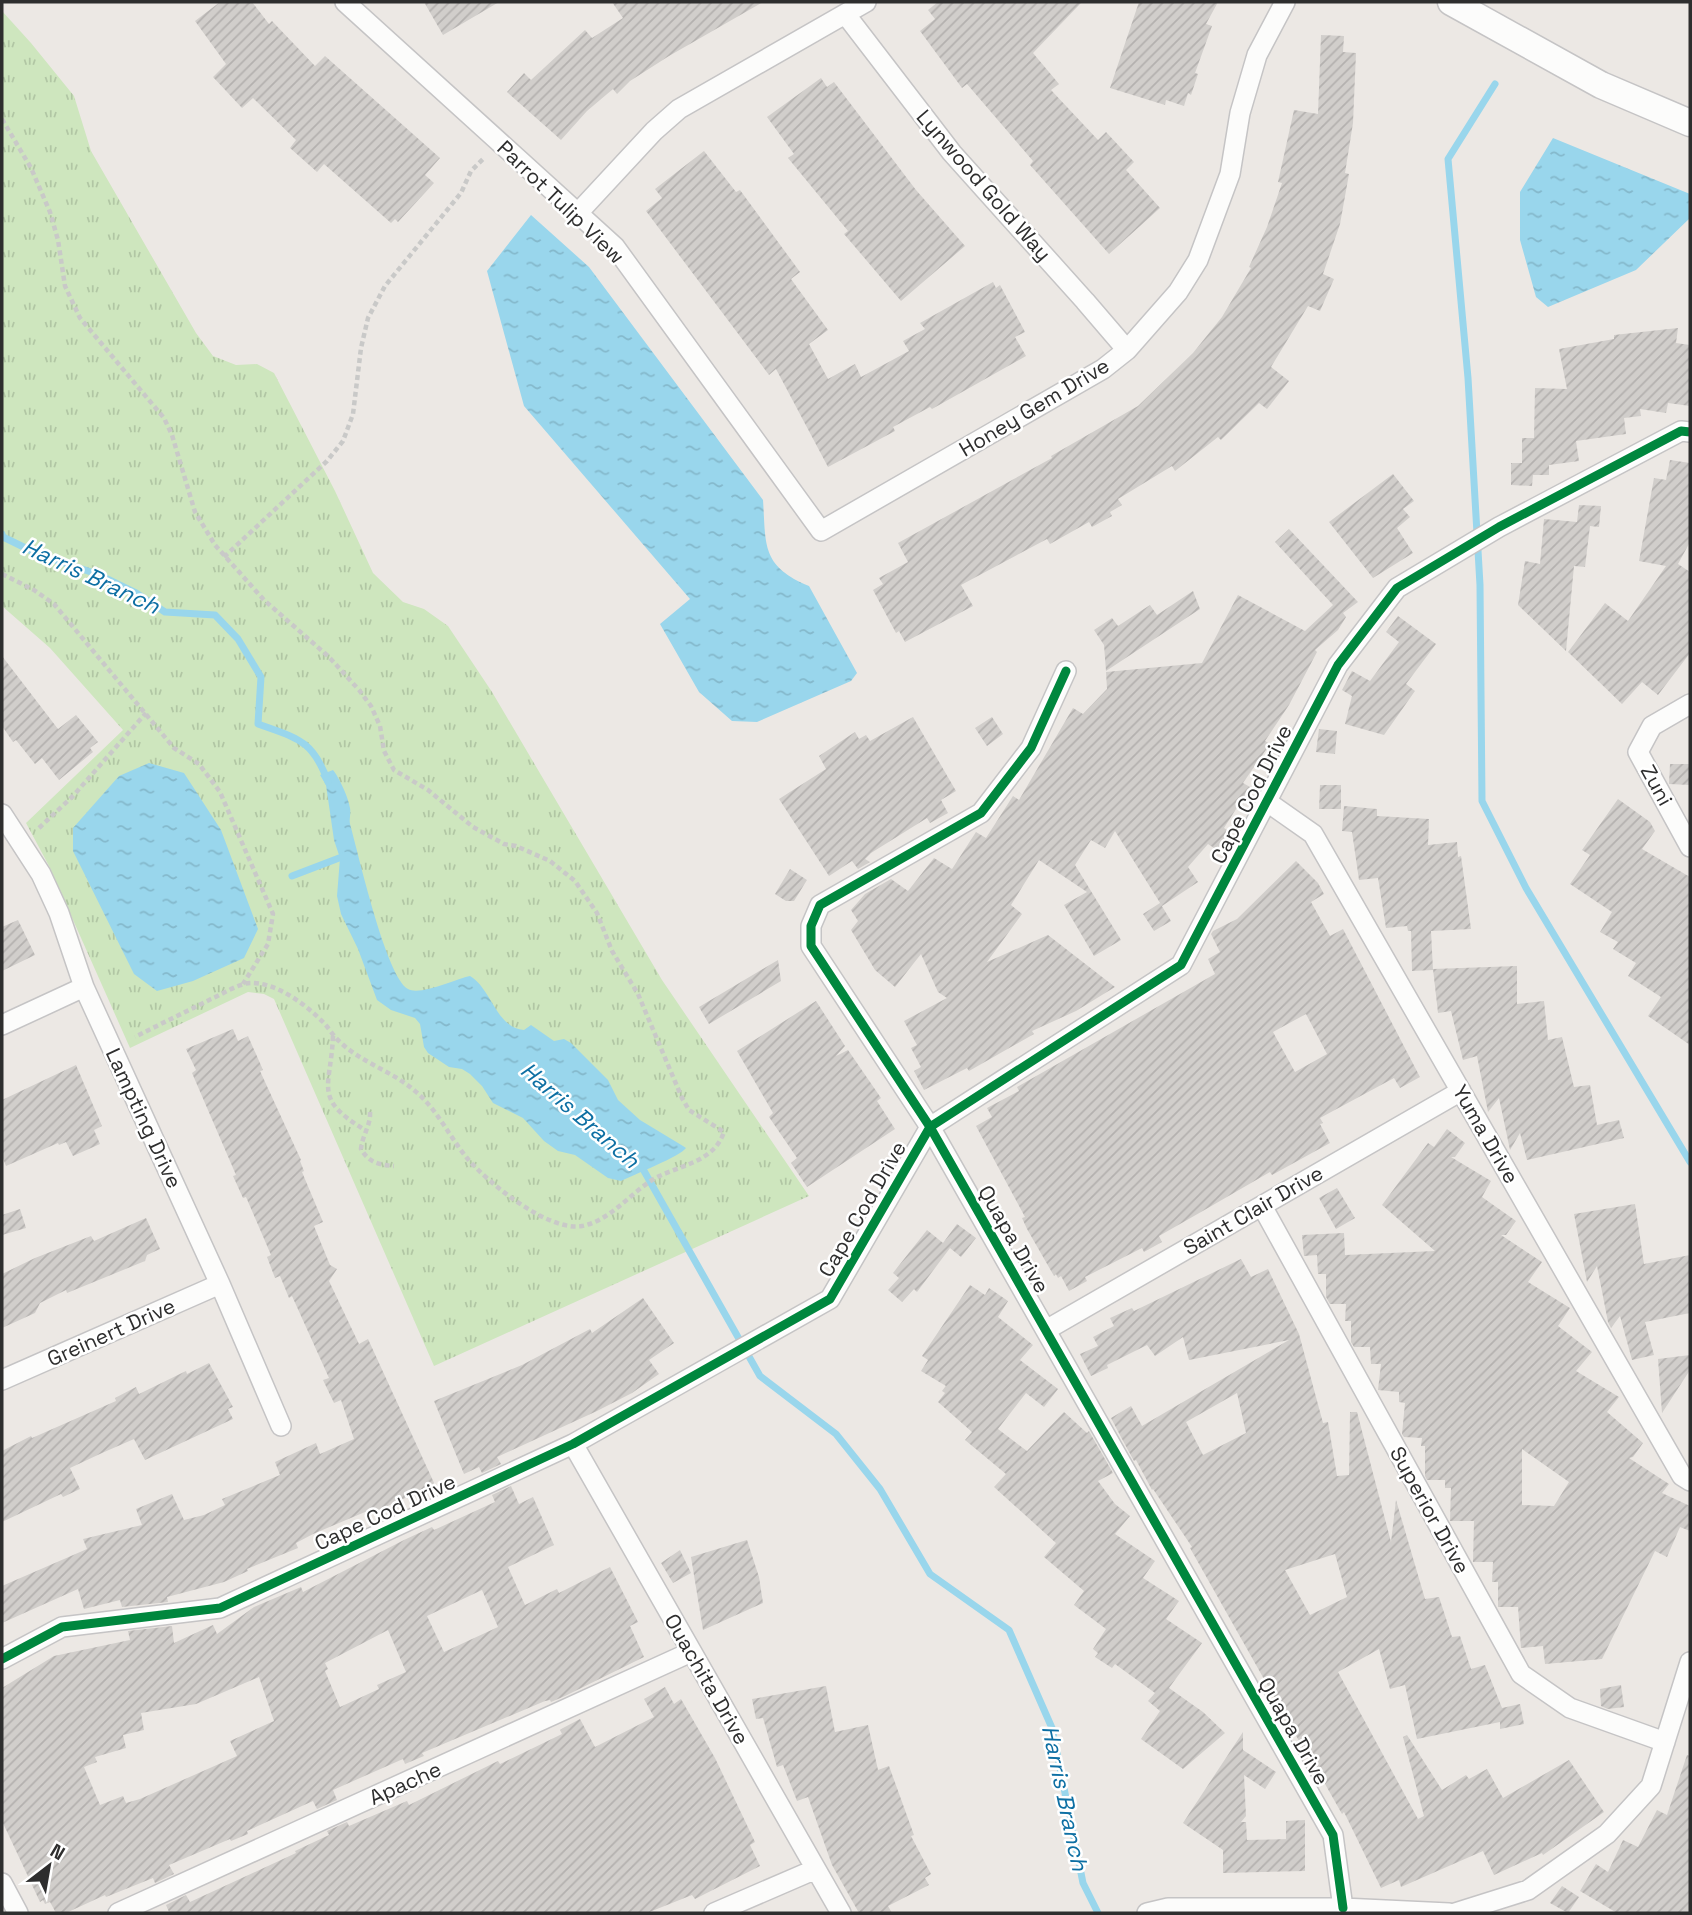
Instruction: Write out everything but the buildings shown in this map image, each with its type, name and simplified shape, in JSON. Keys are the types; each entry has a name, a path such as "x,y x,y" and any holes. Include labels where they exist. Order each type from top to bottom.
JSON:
{"street":[{"name":"Parrot Tulip View","path":"345,2 615,247 821,531"},
{"path":"577,214 678,109 866,2"},
{"name":"Honey Gem Drive","path":"821,531 1103,369 1127,350 1178,292 1198,260 1230,174 1240,113 1257,55 1285,2"},
{"path":"1451,2 1601,85 1690,123"},
{"name":"Lynwood Gold Way","path":"846,15 952,153 1127,350"},
{"name":"Cape Cod Drive","path":"2,1659 62,1627 220,1608 573,1444 830,1299 930,1127 1181,965 1338,665 1397,588 1499,527 1681,431 1690,432"},
{"name":"Quapa Drive","path":"1066,671 1031,748 981,813 820,905 811,926 810,946 930,1127 1333,1835 1343,1908"},
{"name":"Zuni","path":"1690,704 1652,726 1638,752 1690,847"},
{"name":"Yuma Drive","path":"1266,801 1313,834 1682,1476 1690,1481"},
{"name":"Lampting Drive","path":"2,814 41,874 59,913 84,987 220,1284 281,1426"},
{"path":"2,1025 84,987"},
{"name":"Saint Clair Drive","path":"1046,1330 1461,1091"},
{"name":"Superior Drive","path":"1262,1206 1521,1674 1570,1708 1664,1742"},
{"name":"Greinert Drive","path":"2,1380 220,1284"},
{"name":"Ouachita Drive","path":"573,1444 841,1913"},
{"name":"Apache","path":"118,1913 691,1652"},
{"path":"1455,1913 1528,1890 1607,1834 1651,1786 1690,1662"},
{"path":"714,1913 816,1869"},
{"path":"2,1883 18,1913"},
{"path":"1147,1913 1168,1908 1343,1908 1449,1913"}],"path":[{"path":"2,119 31,168 50,212 58,240 65,286 80,318 164,418 172,435 195,512 224,557 264,600 329,657 359,690 371,706 380,726 384,751 394,770 428,790 473,827 504,844 516,846 550,861 575,881 597,914 612,951 644,1006 681,1098 689,1110 724,1132 714,1149 702,1159 660,1176 610,1213 583,1226 563,1226 530,1209 492,1182 467,1159 429,1105 415,1091 382,1068 360,1058 315,1015 276,989 264,984 243,984 135,1037"},
{"path":"224,557 327,461 343,442 354,414 361,348 368,318 384,286 461,193 471,172 483,159"},
{"path":"2,574 34,590 54,604 174,748 199,764 220,792 273,914 268,943 243,984"},
{"path":"39,828 73,796 146,713"},
{"path":"333,1035 327,1087 329,1098 338,1110 365,1130"},
{"path":"370,1112 371,1120 365,1130 361,1149 365,1155 382,1165 394,1166"}],"green space":[{"path":"2,11 74,96 91,151 196,333 213,356 236,365 257,364 274,373 335,491 373,573 403,602 424,609 448,626 492,692 662,980 809,1196 434,1366 274,999 264,994 248,992 130,1048 49,866 26,823 123,730 50,648 2,606"}],"water":[{"path":"1553,138 1690,194 1690,218 1636,270 1548,307 1536,297 1520,240 1520,192"},
{"path":"531,215 589,267 763,500 769,552 782,570 809,586 857,673 851,681 757,722 732,721 699,692 660,624 690,599 524,406 487,271"},
{"path":"149,763 184,773 221,830 258,929 244,958 193,981 157,991 134,974 73,851 73,828 119,776"},
{"path":"333,770 349,804 350,824 382,939 400,980 408,989 429,989 470,976 484,990 507,1023 524,1030 531,1025 554,1041 564,1039 571,1043 608,1080 618,1100 640,1120 686,1148 621,1181 608,1178 575,1155 558,1151 544,1141 523,1118 493,1103 470,1074 462,1069 449,1067 428,1053 424,1047 420,1024 415,1018 391,1010 377,1000 358,949 341,914 337,896 340,858 334,840 326,785 320,775"}],"waterway":[{"path":"1495,84 1448,159 1468,378 1480,585 1482,801 1526,888 1690,1162"},
{"name":"Harris Branch","path":"2,534 3,537 40,555 97,574 136,593 165,612 215,615 238,639 261,677 258,724 302,742 316,757 328,782"},
{"path":"292,876 347,855"},
{"name":"Harris Branch","path":"639,1162 760,1376 836,1434 880,1489 930,1574 1009,1630 1052,1728 1083,1883 1098,1913"}],"cycle path":[{"path":"2,1659 62,1627 220,1608 573,1444 830,1299 930,1127 1181,965 1338,665 1397,588 1499,527 1681,431 1690,432"},
{"path":"1066,671 1031,748 981,813 820,905 811,926 811,946 930,1127 1333,1835 1343,1908"}]}
